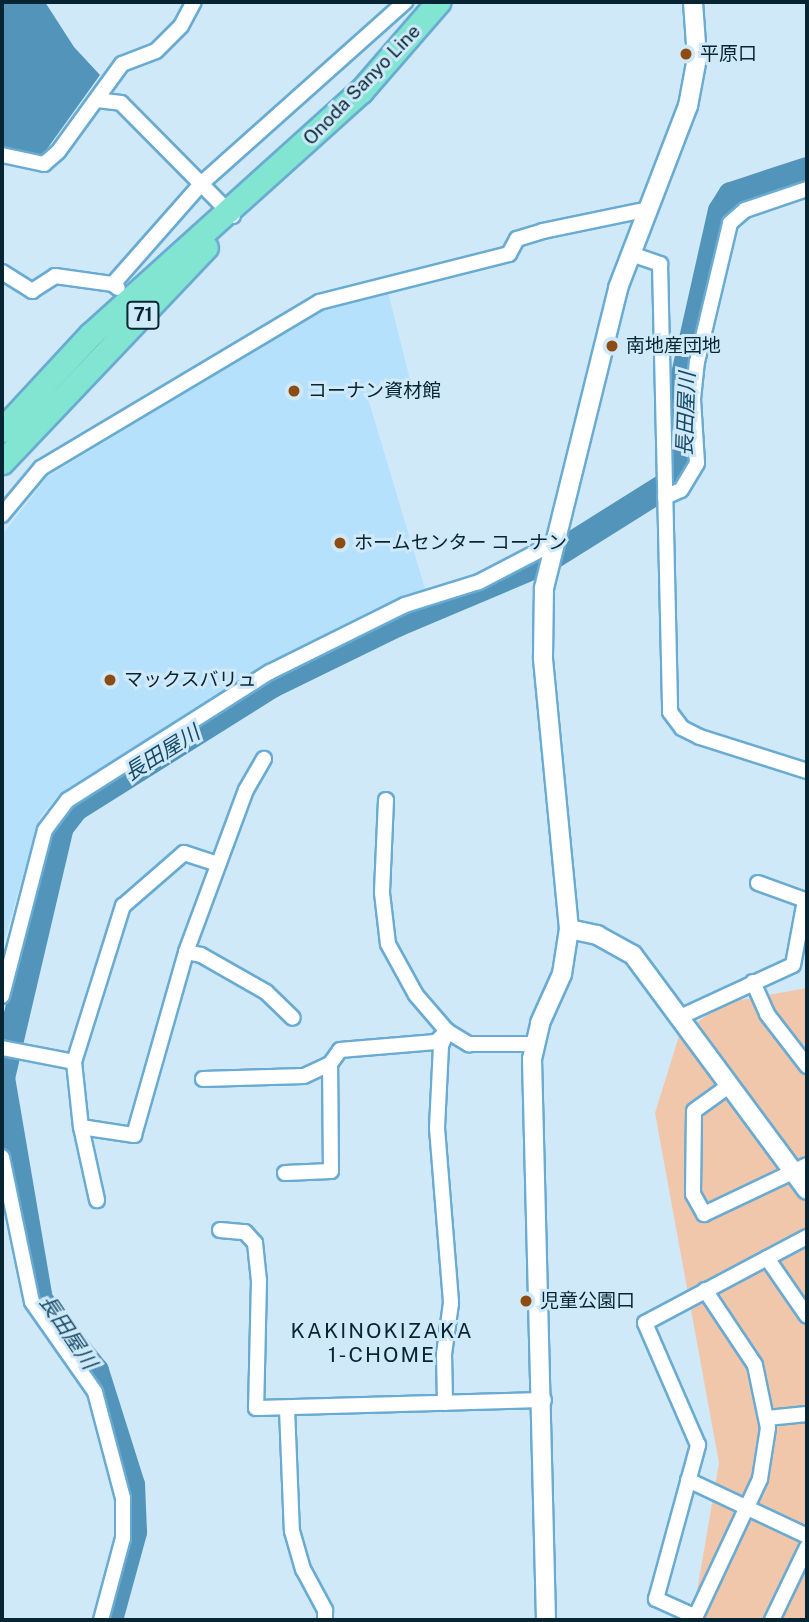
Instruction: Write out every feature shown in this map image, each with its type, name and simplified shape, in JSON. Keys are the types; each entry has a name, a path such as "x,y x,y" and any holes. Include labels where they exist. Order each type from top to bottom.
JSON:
{"main road":[{"name":"Onoda Sanyo Line","path":"2,463 231,213 361,91 438,2"},
{"name":"Onoda Sanyo Line","path":"2,430 121,291 231,213"}],"street":[{"path":"2,155 44,163 58,152 112,75 122,64 156,51 181,26 194,2"},
{"path":"2,272 32,291 55,276 121,291 202,181 405,2"},
{"path":"546,1620 544,1400 533,1044 562,974 569,929 541,627 554,543 618,288 693,83 697,34 693,2"},
{"path":"112,75 121,103 176,160 202,181 231,213"},
{"path":"97,100 121,103"},
{"path":"665,495 681,490 697,463 693,399 697,362 730,222 745,210 807,190"},
{"path":"2,515 41,468 319,302 509,254 517,239 543,231 649,209"},
{"path":"631,254 660,264 674,722 700,737 807,771"},
{"path":"2,996 6,963 45,830 68,800 270,672 405,605 478,582 554,543"},
{"path":"80,1127 134,1135 186,952 246,790 264,759"},
{"path":"386,800 382,893 388,944 416,995 447,1031 469,1044 533,1044"},
{"path":"97,1200 80,1127 74,1062 122,906 184,853 218,864"},
{"path":"680,1017 793,965 805,900 758,883"},
{"path":"569,929 597,935 633,955 730,1085 801,1169 807,1190"},
{"path":"186,952 201,955 266,992 293,1018"},
{"path":"753,982 767,1014 807,1066"},
{"path":"203,1079 304,1076 330,1064 340,1050 436,1042 447,1031"},
{"path":"445,1403 444,1354 451,1303 438,1128 441,1046 447,1031"},
{"path":"7,1049 74,1062"},
{"path":"285,1173 331,1171 330,1064"},
{"path":"730,1085 694,1111 693,1195 704,1214 801,1169"},
{"path":"2,1157 32,1301 94,1392 122,1498 123,1538 101,1620"},
{"path":"219,1230 245,1232 255,1243 259,1280 256,1408 544,1400"},
{"path":"705,1290 755,1365 767,1418 763,1466 749,1508 695,1619 656,1599 698,1444 645,1323 705,1290 807,1237"},
{"path":"767,1258 807,1316"},
{"path":"287,1409 292,1531 326,1620"},
{"path":"767,1418 807,1414"},
{"path":"688,1480 807,1536"},
{"path":"772,1620 807,1547"}],"shaded area":[{"path":"45,2 74,47 100,75 42,156 2,146 2,4"},
{"path":"388,292 411,384 367,395 425,589 378,607 267,664 57,797 40,817 2,948 2,535 47,477 211,377 212,370 317,310"},
{"path":"807,988 807,1620 692,1620 719,1463 655,1113 679,1036 723,1003"}],"waterway":[{"name":"長田屋川","path":"110,1620 134,1532 132,1485 96,1371 40,1300 2,1078 61,827 76,808 272,685 397,624 544,562 673,481 686,464 683,379 721,211 731,195 807,170"}],"place":[{"name":"平原口","path":"686,54"},
{"name":"南地産団地","path":"612,346"},
{"name":"コーナン資材館","path":"294,391"},
{"name":"ホームセンター コーナン","path":"340,543"},
{"name":"マックスバリュ","path":"110,680"},
{"name":"児童公園口","path":"526,1301"}],"district":[{"name":"KAKINOKIZAKA 1-CHOME","path":"382,1343"}]}
